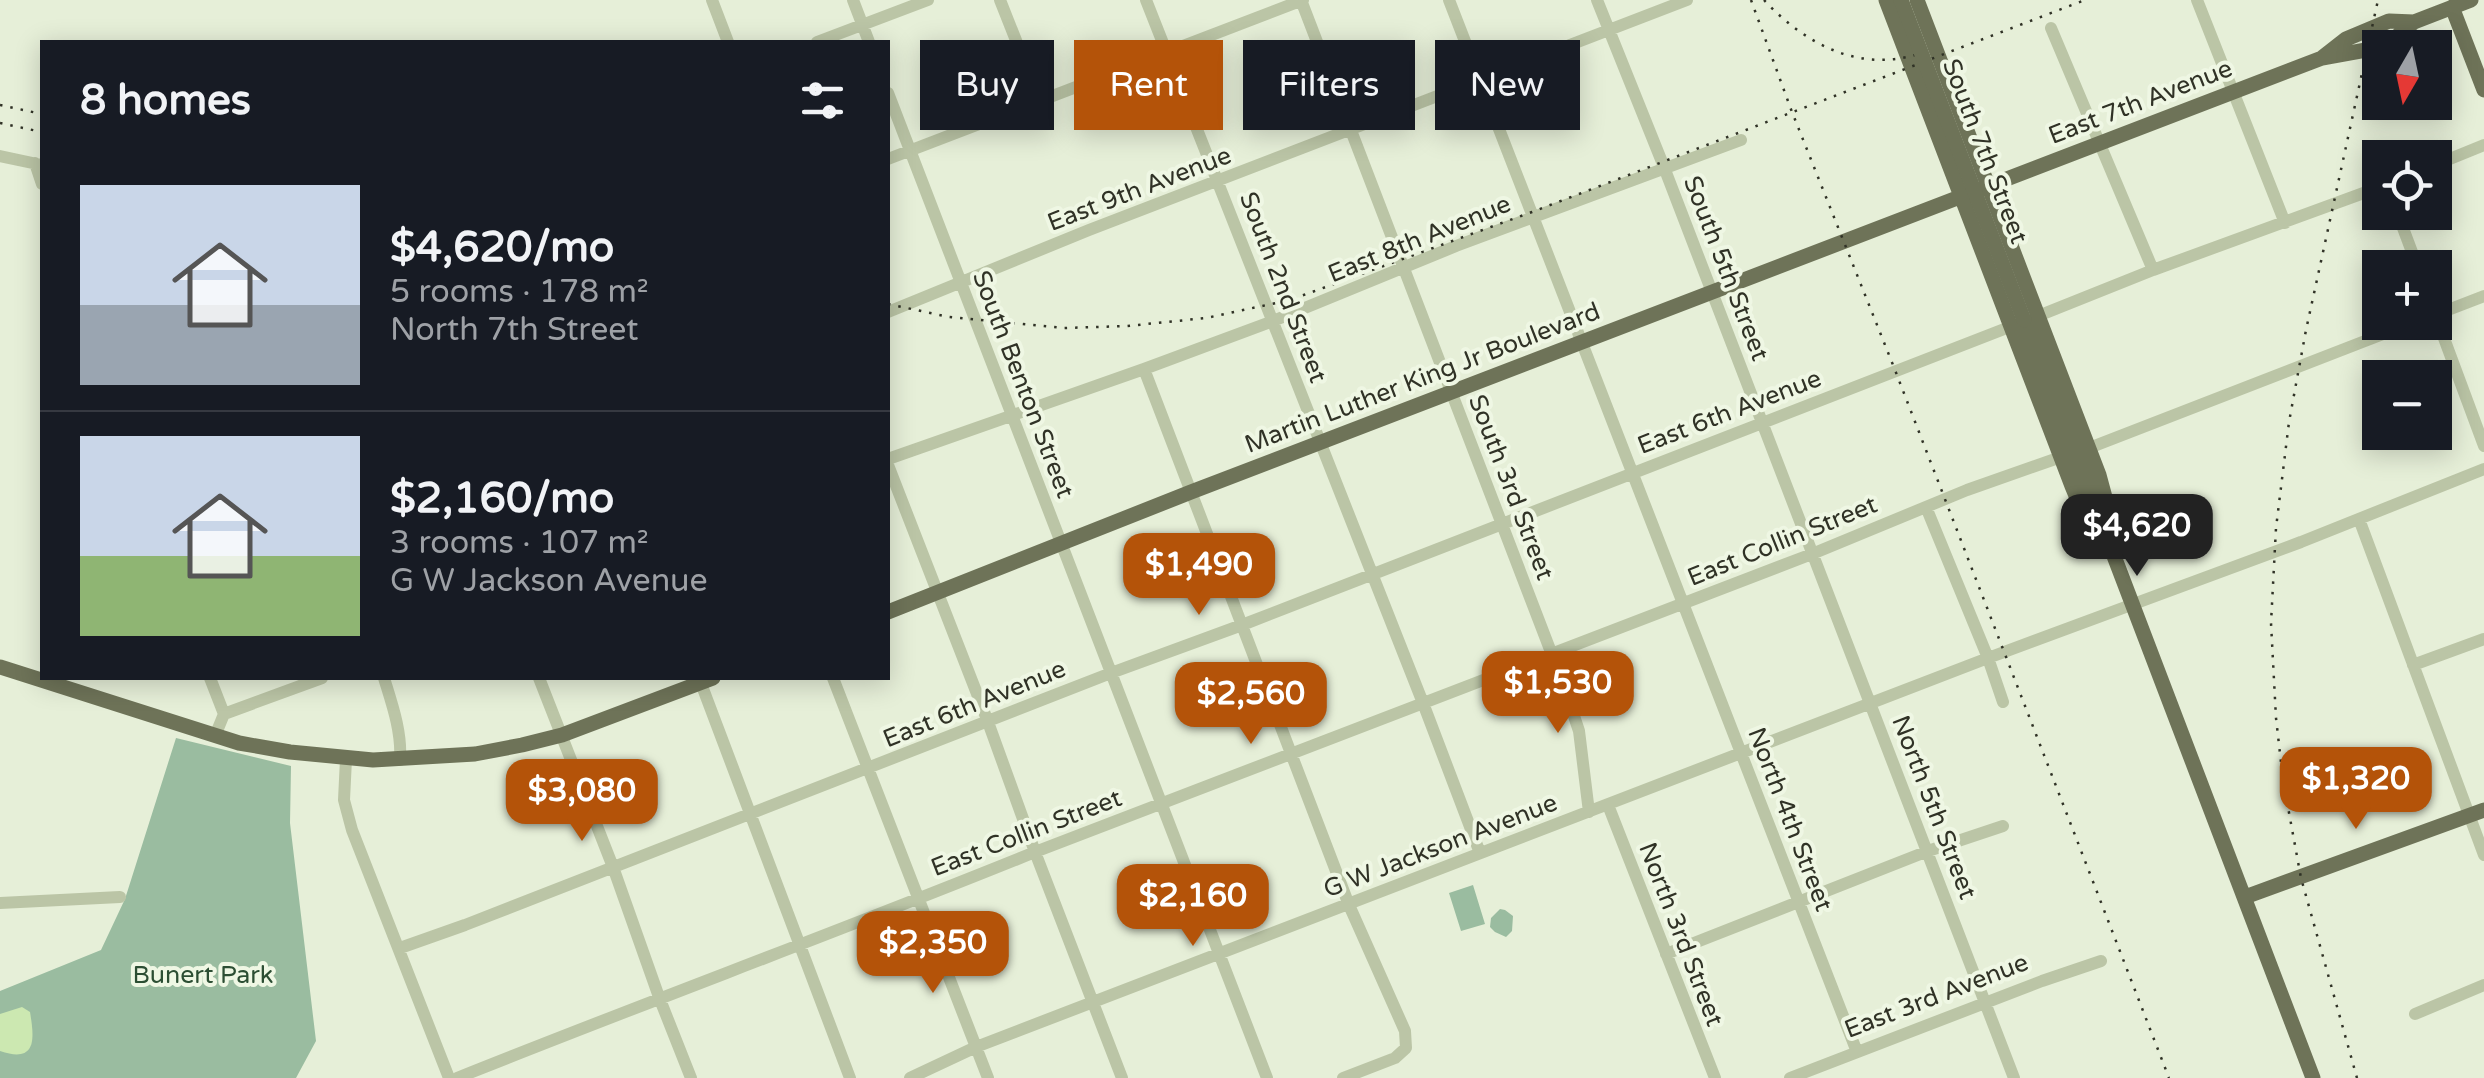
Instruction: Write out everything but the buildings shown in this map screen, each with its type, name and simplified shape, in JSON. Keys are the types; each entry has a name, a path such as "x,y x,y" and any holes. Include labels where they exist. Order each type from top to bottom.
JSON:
{"main road":[{"path":"1886,0 1975,191 2025,321 2088,448 2106,501 2111,548"},
{"name":"South 7th Street","path":"1901,0 2025,321"},
{"path":"1917,0 1975,191 2313,1078"},
{"name":"East 7th Avenue","path":"1975,191 2322,58 2366,50 2394,38 2414,22 2471,0"},
{"path":"2452,7 2484,90"},
{"name":"Martin Luther King Jr Boulevard","path":"890,611 1975,191"},
{"path":"2025,321 2061,458 2082,510 2111,548"},
{"path":"0,666 40,679"},
{"path":"43,680 216,736 270,749 400,760 475,754 562,735 701,680"},
{"path":"2245,898 2477,813"}],"street":[{"path":"712,0 727,40"},
{"path":"853,0 868,40"},
{"path":"822,40 928,0"},
{"path":"1000,0 1016,40"},
{"name":"South 2nd Street","path":"1146,0 1161,40"},
{"path":"1197,40 1302,0"},
{"name":"South 3rd Street","path":"1302,0 1317,40"},
{"name":"North 4th Street","path":"1448,0 1464,40"},
{"name":"South 5th Street","path":"1597,0 1812,554"},
{"name":"East 9th Avenue","path":"1580,42 1687,0"},
{"path":"2197,0 2285,223"},
{"path":"2051,28 2153,270"},
{"name":"South Benton Street","path":"890,98 1266,1078"},
{"path":"890,157 962,130"},
{"name":"South 2nd Street","path":"1197,130 1480,853"},
{"name":"East 9th Avenue","path":"890,311 1348,130"},
{"name":"South 3rd Street","path":"1350,130 1552,653"},
{"name":"North 4th Street","path":"1500,130 1857,1052"},
{"name":"East 8th Avenue","path":"890,461 1144,370 1741,140"},
{"path":"2452,158 2484,145"},
{"path":"0,156 39,164"},
{"name":"East 6th Avenue","path":"400,948 2153,270 2362,194"},
{"path":"2452,308 2484,296"},
{"path":"2088,448 2367,340"},
{"path":"2445,340 2484,446"},
{"path":"1144,370 1349,905 1405,1030 1406,1048 1394,1058 1343,1078"},
{"name":"East Collin Street","path":"453,1078 2061,458"},
{"path":"890,467 1122,1078"},
{"name":"G W Jackson Avenue","path":"910,1078 976,1047 1092,1002 2484,469"},
{"path":"1926,507 2003,702"},
{"path":"2359,519 2413,665 2477,813 2484,855"},
{"name":"North 5th Street","path":"1812,554 2014,1078"},
{"path":"2413,665 2484,638"},
{"path":"1552,653 1580,731 1590,812"},
{"path":"211,680 224,714 216,736"},
{"path":"224,714 317,680"},
{"path":"385,680 401,746 400,760"},
{"path":"541,680 690,1078"},
{"path":"704,680 850,1078"},
{"path":"834,680 988,1078"},
{"path":"346,758 347,813 453,1078"},
{"name":"North 3rd Street","path":"1608,806 1714,1078"},
{"path":"1666,954 1928,851 2003,826"},
{"path":"0,903 120,897"},
{"name":"East 3rd Avenue","path":"1790,1078 2101,962"},
{"path":"2414,1014 2484,985"}],"green space":[{"name":"Bunert Park","path":"176,738 291,766 290,823 316,1041 296,1078 0,1078 0,991 101,950 125,899"},
{"path":"1473,885 1485,924 1461,931 1449,893"},
{"path":"1500,909 1513,916 1512,931 1506,937 1490,927 1491,918"}],"sand":[{"path":"22,1007 30,1012 31,1046 21,1054 0,1051 0,1014"}],"railway":[{"path":"1751,0 2169,1078"},
{"path":"1764,0 1796,29 1832,50 1872,59 1915,55"},
{"path":"890,304 949,317 1064,328 1206,318 1290,300 1532,212 2085,0"},
{"path":"2357,1078 2301,878 2283,780 2271,623 2276,528 2289,422 2378,0"},
{"path":"0,105 40,114"},
{"path":"0,123 40,132"}]}
